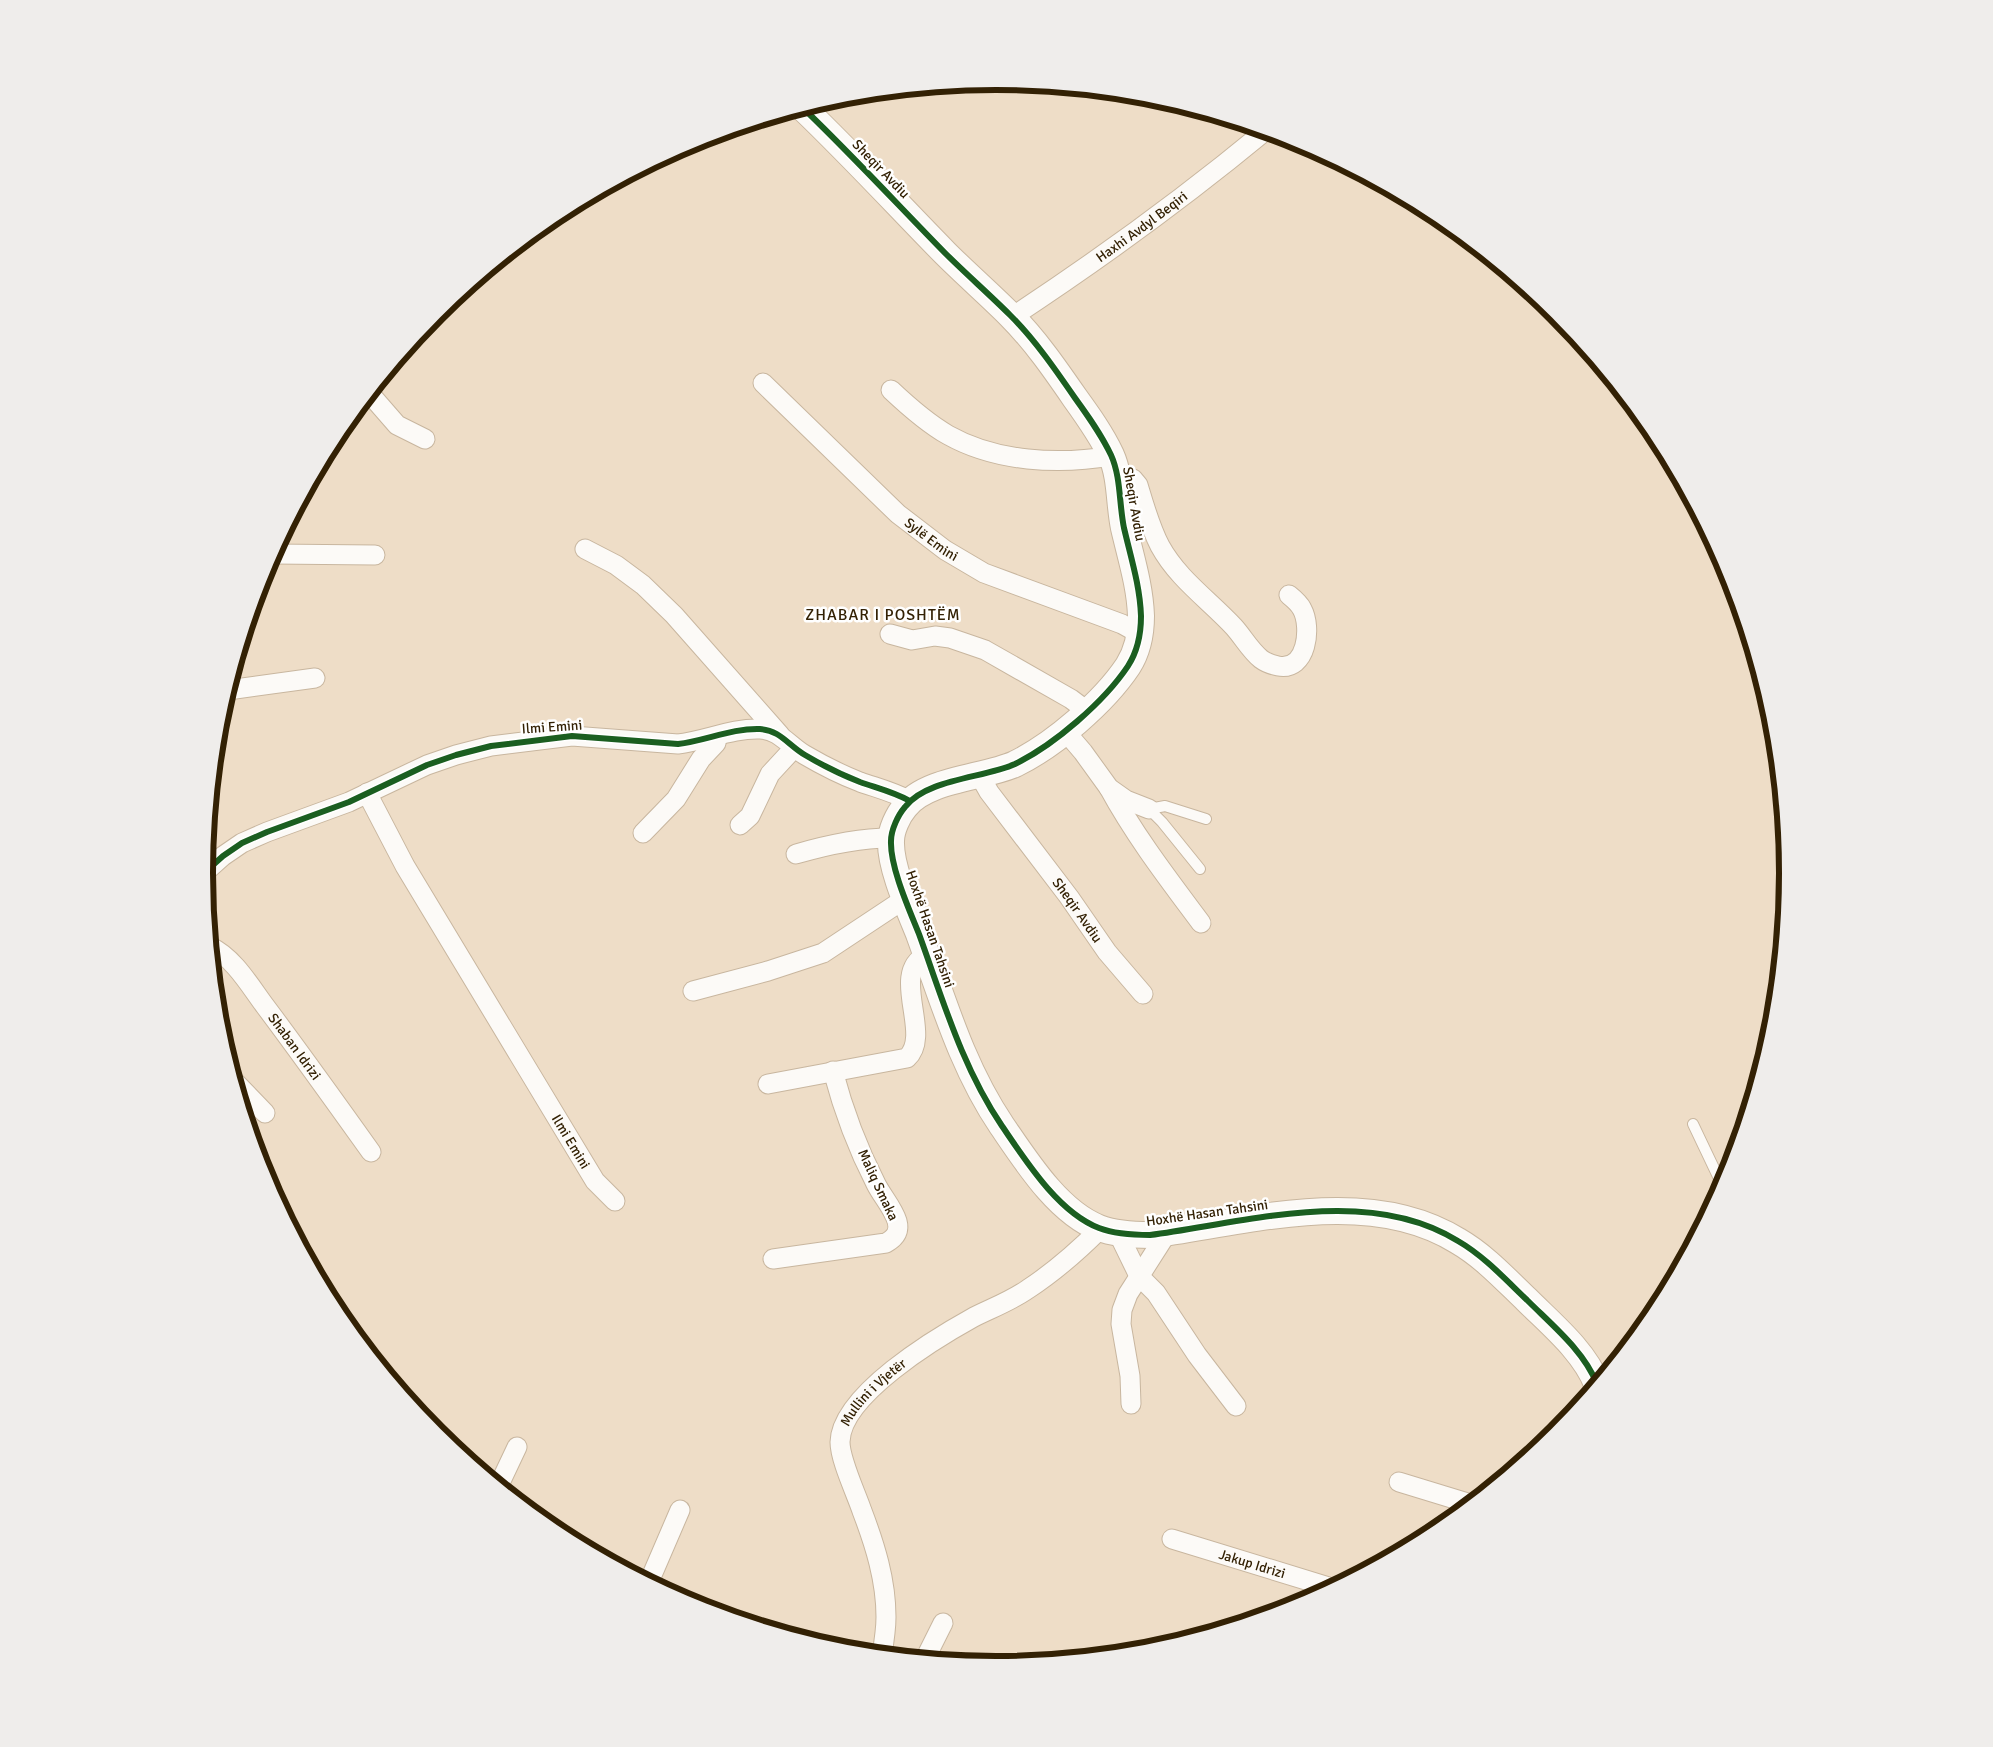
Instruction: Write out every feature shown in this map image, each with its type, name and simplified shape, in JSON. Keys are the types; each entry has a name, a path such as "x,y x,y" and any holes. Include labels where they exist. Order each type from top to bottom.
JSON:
{"street":[{"name":"Sheqir Avdiu","path":"809,113 948,256 1012,317 1051,363 1098,431 1114,463 1124,526 1139,588 1140,634 1130,664 1110,689 1087,711 1065,731 1014,764 980,776 942,785 920,794 910,801"},
{"name":"Haxhi Avdyl Beqiri","path":"1012,317 1092,264 1156,218 1259,136"},
{"name":"Sylë Emini","path":"763,383 898,514 945,550 984,573 1113,620 1140,634"},
{"name":"Sheqir Avdiu","path":"891,390 914,412 948,435 985,451 1015,458 1114,463 1138,485 1160,546 1176,570 1234,627 1261,659 1279,667 1287,667 1296,662 1303,652 1307,639 1307,628 1302,609 1289,595"},
{"path":"374,398 397,425 425,439"},
{"path":"585,549 616,565 643,584 668,608 780,735"},
{"path":"282,554 375,556"},
{"path":"890,634 912,640 935,636 950,638 985,650 1071,699 1087,711"},
{"path":"236,689 315,678"},
{"name":"Ilmi Emini","path":"213,865 242,843 342,805 427,765 491,746 572,736 678,744 717,737 734,731 759,729 780,735 794,748 859,781 896,793 910,801"},
{"path":"1065,731 1109,788 1168,878 1201,923"},
{"path":"643,833 676,799 701,759 716,742 717,737"},
{"path":"740,826 750,816 770,774 794,748"},
{"name":"Sheqir Avdiu","path":"980,776 989,792 1070,897 1107,952 1143,994"},
{"path":"1109,788 1126,800 1150,808"},
{"name":"Ilmi Emini","path":"367,793 405,866 595,1181 615,1201"},
{"path":"796,854 840,843 873,838 890,838 902,810 910,801"},
{"name":"Hoxhë Hasan Tahsini","path":"890,838 894,862 906,898 954,1035 972,1075 990,1109 1028,1164 1063,1204 1083,1220 1109,1231 1150,1235 1267,1217 1328,1212 1376,1212 1410,1219 1434,1228 1459,1241 1481,1257 1578,1353 1594,1380"},
{"name":"Hoxhë Hasan Tahsini","path":"693,991 768,971 823,953 906,898"},
{"name":"Shaban Idrizi","path":"218,951 243,977 309,1064 371,1152"},
{"path":"768,1084 907,1058 915,1046 916,1035 911,983 914,967 919,959 926,955"},
{"name":"Maliq Smaka","path":"773,1259 886,1243 893,1239 897,1233 897,1222 875,1182 852,1128 833,1071"},
{"path":"245,1092 264,1112"},
{"path":"1109,1231 1139,1276 1156,1293 1196,1355 1236,1406"},
{"name":"Mullini i Vjetër","path":"883,1648 886,1618 884,1588 872,1538 840,1443 844,1423 857,1403 885,1377 930,1343 974,1317 1026,1291 1071,1256 1109,1231"},
{"path":"1131,1404 1130,1376 1121,1324 1122,1310 1128,1294 1167,1233"},
{"path":"501,1480 518,1447"},
{"path":"1399,1482 1464,1502"},
{"path":"652,1577 683,1517 658,1580"},
{"name":"Jakup Idrizi","path":"1172,1539 1323,1585"},
{"path":"927,1653 943,1623"}],"lane":[{"path":"1150,808 1165,806 1206,819"},
{"path":"1150,808 1200,869"},
{"path":"1693,1124 1718,1177"}],"cycle path":[{"path":"809,114 945,253 1028,334 1094,425 1111,455 1117,472 1122,519 1137,583 1141,616 1138,642 1128,666 1118,680 1092,708 1046,746 1015,764 1002,769 956,780 927,790 914,798 905,807 897,818 892,832 892,851 901,888 954,1033 988,1104 1044,1184 1070,1210 1084,1220 1105,1230 1124,1234 1150,1235 1267,1216 1347,1211 1386,1215 1423,1224 1468,1247 1494,1269 1566,1339 1584,1360 1595,1379"},
{"path":"213,865 242,843 349,802 427,765 491,746 572,736 678,744 739,730 767,730 779,735 799,751 832,770 910,801"}],"district":[{"name":"ZHABAR I POSHTËM","path":"883,615"}]}
